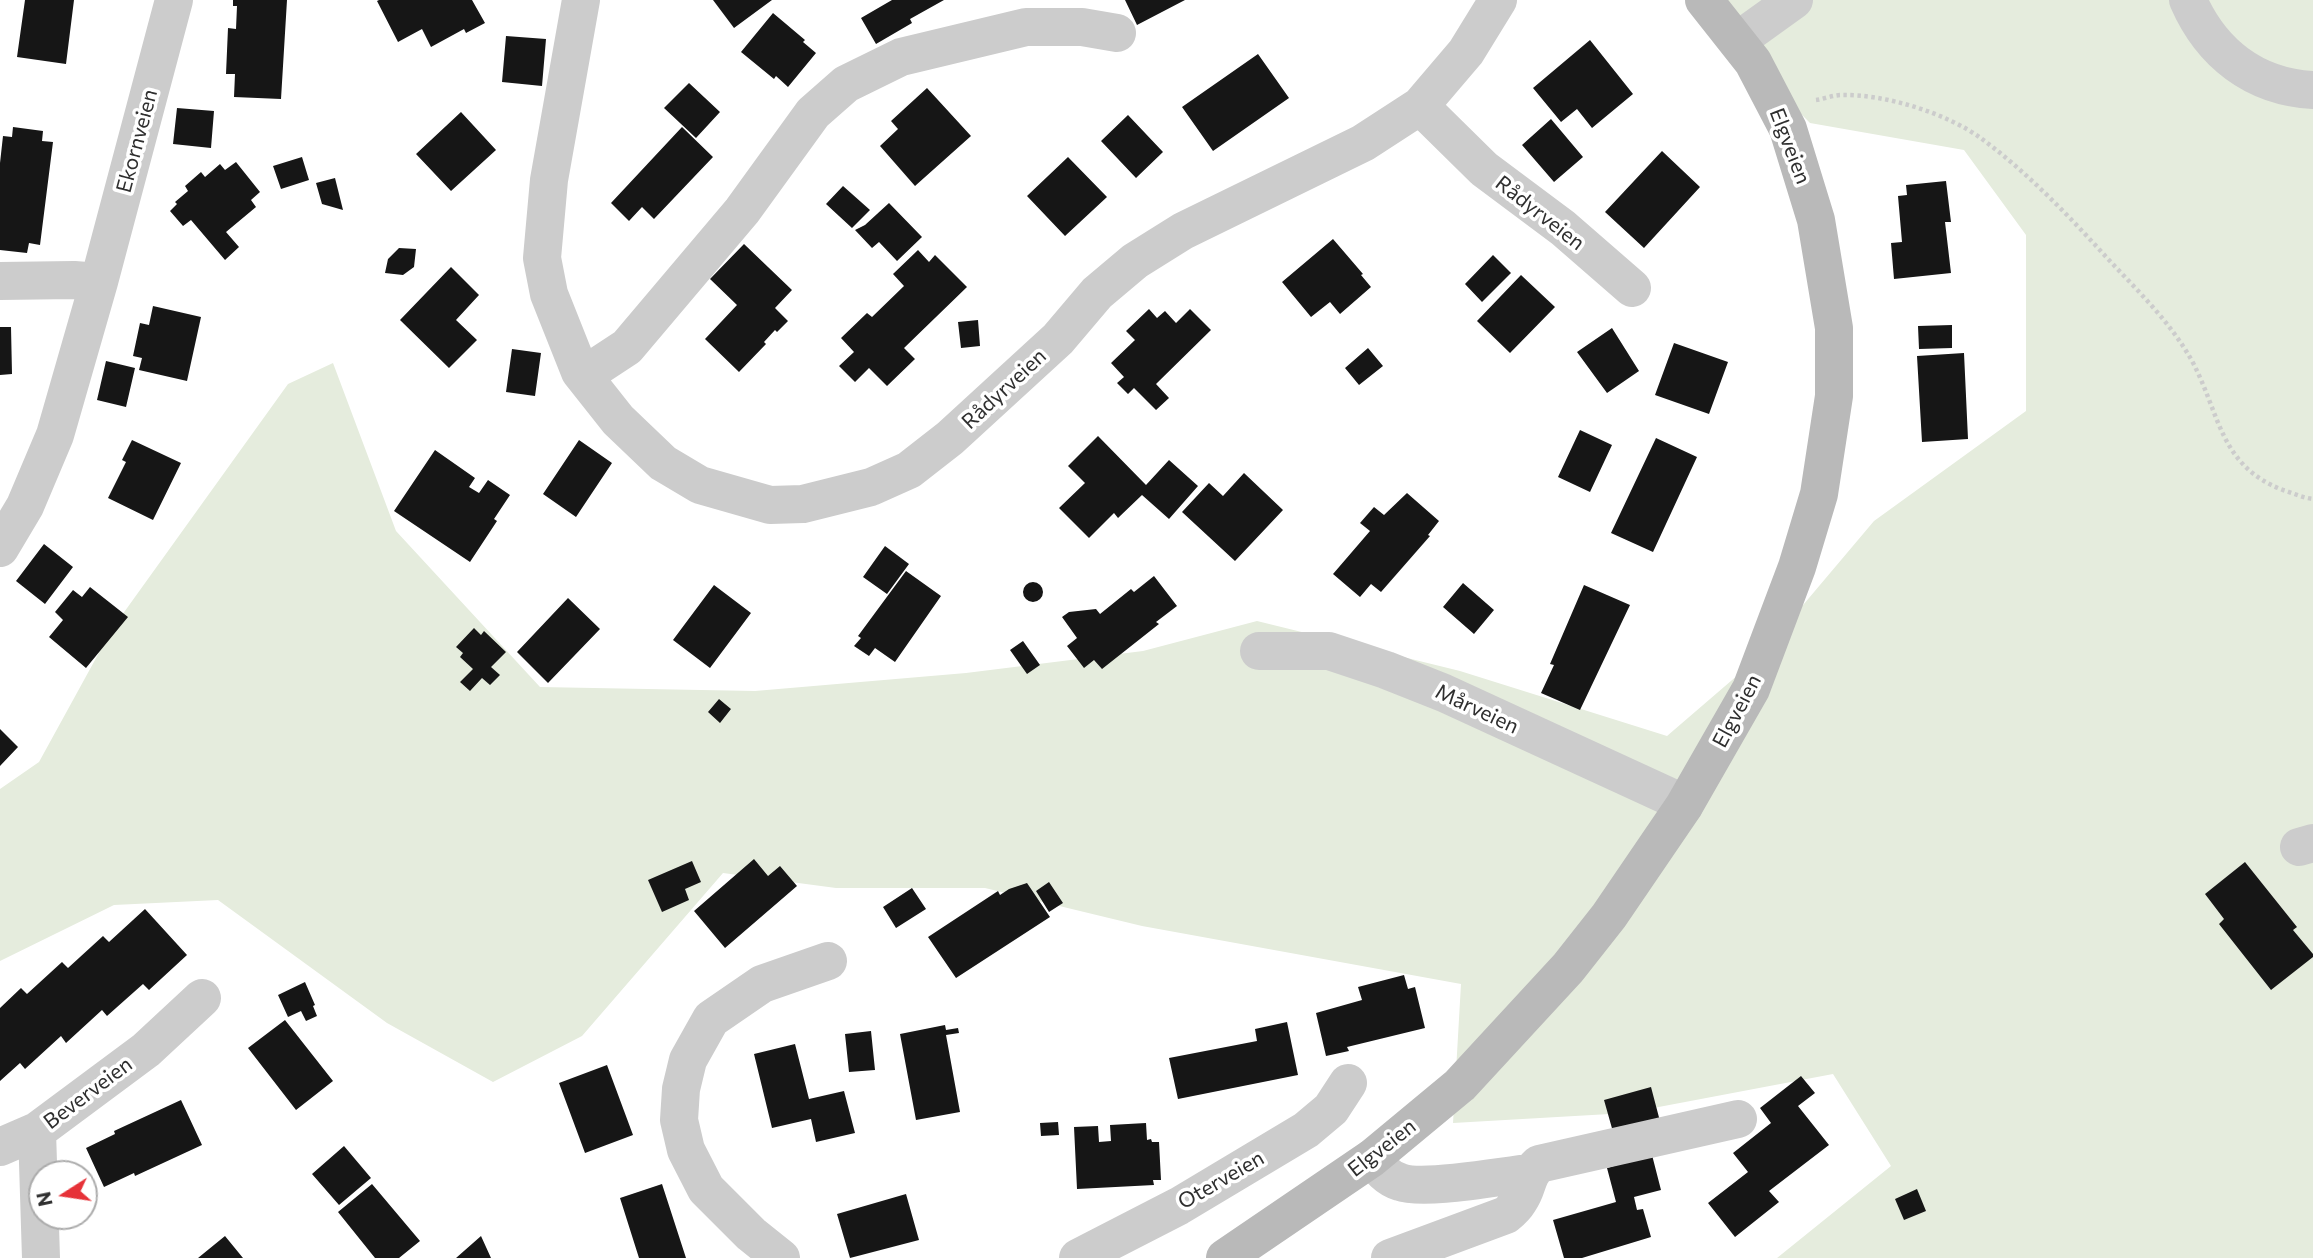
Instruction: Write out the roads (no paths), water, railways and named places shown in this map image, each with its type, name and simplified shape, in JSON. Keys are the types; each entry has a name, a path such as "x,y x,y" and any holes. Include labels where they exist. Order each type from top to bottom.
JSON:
{"main road":[{"name":"Elgveien","path":"1225,1258 1372,1158 1460,1085 1568,968 1609,916 1684,806 1751,689 1797,568 1819,494 1834,396 1834,328 1816,220 1788,129 1753,62 1704,0"}],"street":[{"name":"Ekornveien","path":"0,548 25,506 55,435 174,0"},
{"name":"Rådyrveien","path":"581,0 549,180 542,258 549,294 580,372 618,420 663,463 700,485 770,505 803,504 871,487 909,470 950,438 1058,339 1097,293 1135,261 1183,231 1363,144 1420,106 1466,52 1498,0"},
{"path":"1737,41 1794,0"},
{"path":"2188,0 2214,45 2230,60 2267,82 2288,88 2313,90"},
{"path":"580,372 595,368 627,347 742,211 813,113 846,84 901,57 1026,27 1082,27 1117,33"},
{"name":"Rådyrveien","path":"1420,106 1484,169 1563,228 1632,288"},
{"path":"0,281 99,282"},
{"name":"Mårveien","path":"1259,651 1329,651 1386,670 1444,693 1668,796 1684,806"},
{"path":"780,1258 751,1234 706,1189 686,1150 679,1120 681,1089 688,1060 711,1019 762,984 828,961"},
{"name":"Beverveien","path":"41,1258 37,1131 146,1050 202,998"},
{"name":"Oterveien","path":"1078,1258 1179,1206 1306,1130 1331,1109 1348,1083"},
{"path":"1390,1258 1507,1215 1519,1203 1530,1173 1539,1164 1738,1119"},
{"path":"0,1147 37,1131"},
{"path":"1372,1158 1383,1173 1401,1183 1423,1185 1530,1173"}]}
